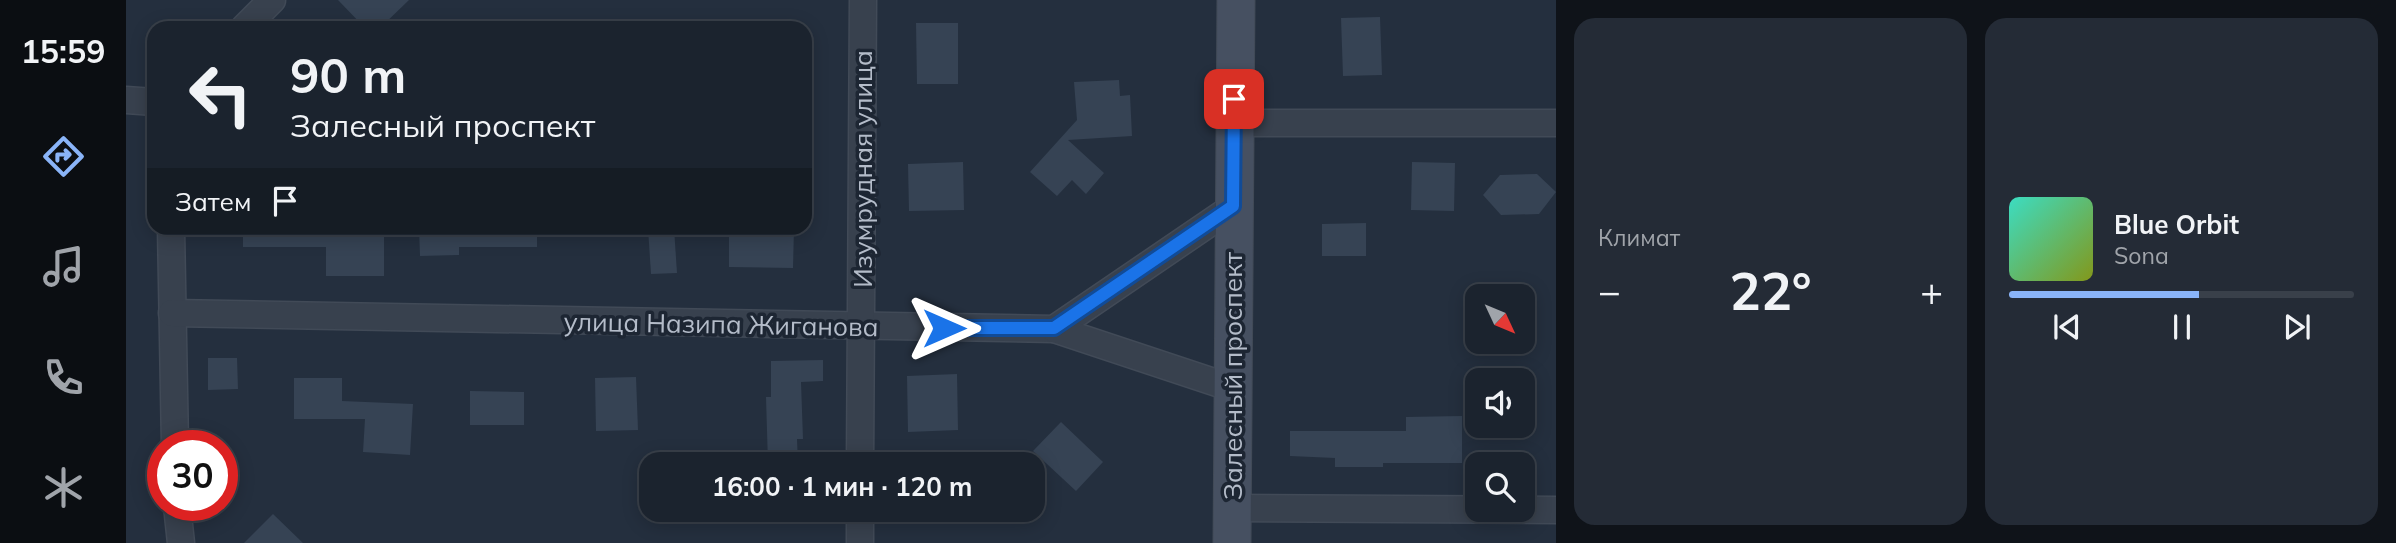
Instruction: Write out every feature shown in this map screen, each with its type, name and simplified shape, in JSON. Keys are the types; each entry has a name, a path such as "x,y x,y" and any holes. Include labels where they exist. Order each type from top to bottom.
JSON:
{"main road":[{"name":"Залесный проспект","path":"1232,526 1236,0"}],"street":[{"path":"251,21 272,0"},
{"name":"Изумрудная улица","path":"860,452 863,0"},
{"path":"126,100 147,102"},
{"path":"1234,124 1556,122"},
{"path":"1054,328 1233,206"},
{"path":"171,235 175,430"},
{"name":"улица Назипа Жиганова","path":"172,313 861,327 1054,328 1232,388"},
{"path":"1232,526 1556,510"},
{"path":"179,521 181,543"},
{"path":"860,522 860,543"}],"building":[{"path":"338,0 409,0 387,21 358,21"},
{"path":"1380,17 1382,75 1343,76 1341,18"},
{"path":"916,23 958,23 958,84 917,84"},
{"path":"1119,80 1120,96 1130,95 1132,136 1068,140 1104,173 1086,194 1072,180 1057,196 1030,172 1077,120 1074,82"},
{"path":"963,162 964,210 909,211 908,164"},
{"path":"1412,162 1455,163 1454,211 1411,210"},
{"path":"1537,174 1556,192 1539,214 1501,215 1483,195 1500,175"},
{"path":"1366,223 1366,256 1322,256 1322,224"},
{"path":"243,235 384,235 384,276 326,276 326,247 243,247"},
{"path":"419,235 537,235 537,247 459,247 459,255 420,256"},
{"path":"648,235 674,235 677,273 651,274"},
{"path":"729,235 794,235 793,268 729,267"},
{"path":"208,358 237,358 238,389 208,390"},
{"path":"823,360 823,381 801,382 803,439 797,439 798,452 768,452 766,397 771,397 771,361"},
{"path":"957,374 958,430 908,432 907,376"},
{"path":"636,377 638,430 596,431 595,378"},
{"path":"294,378 342,378 342,401 413,404 410,455 363,452 365,419 294,419"},
{"path":"470,391 524,392 524,425 470,425"},
{"path":"1462,416 1462,463 1383,463 1383,467 1335,467 1335,458 1290,456 1290,431 1406,431 1406,417"},
{"path":"1061,422 1103,462 1076,491 1045,462 1045,452 1033,451"},
{"path":"273,514 303,543 244,543"}],"route":[{"path":"944,328 1054,328 1233,206 1234,99"}]}
